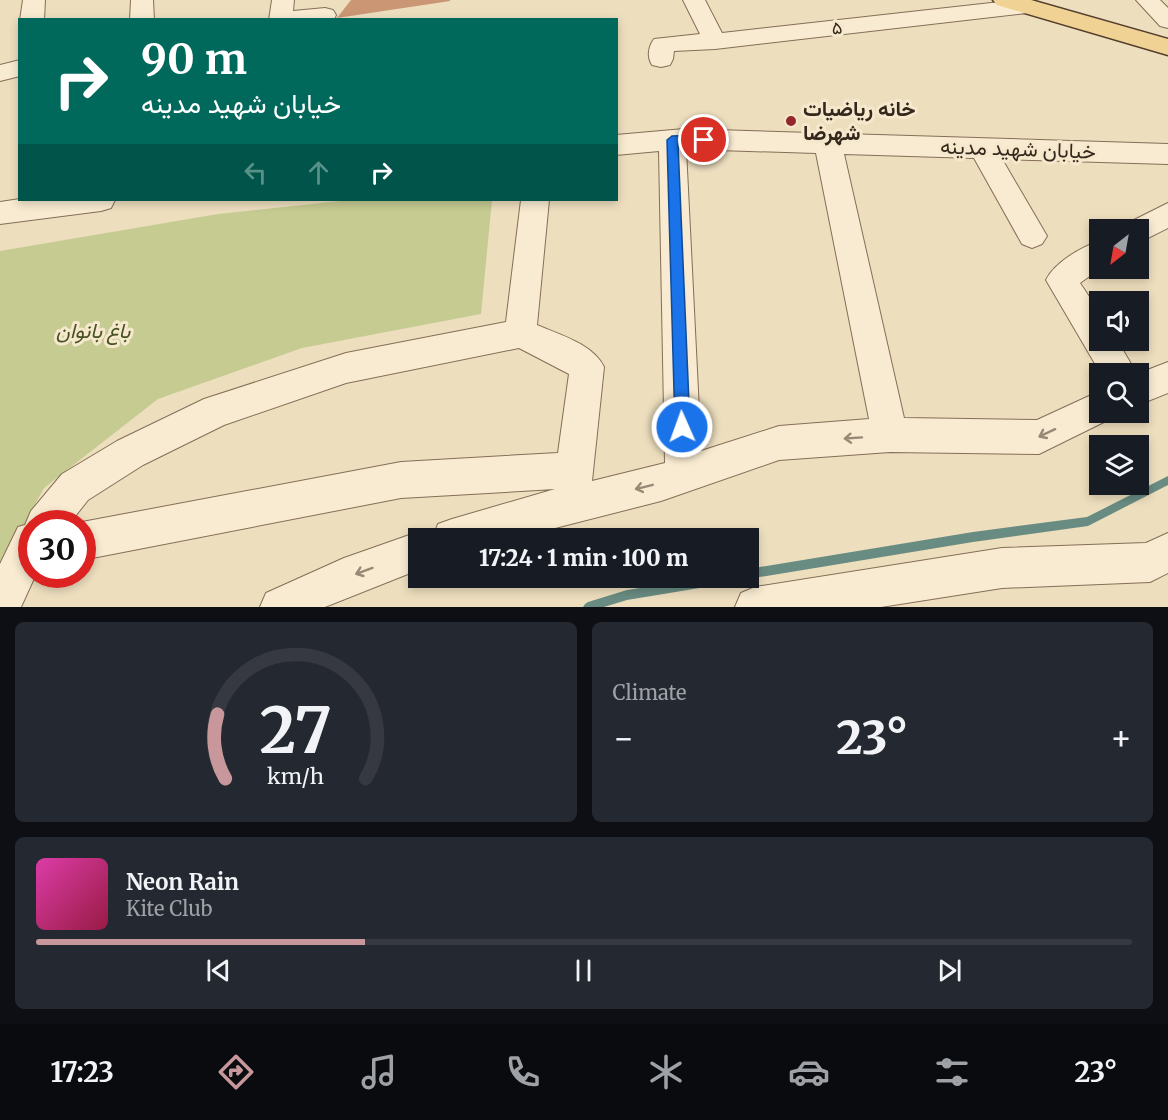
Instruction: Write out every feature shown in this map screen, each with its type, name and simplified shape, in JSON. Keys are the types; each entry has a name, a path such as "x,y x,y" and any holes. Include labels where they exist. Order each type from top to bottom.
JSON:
{"main road":[{"path":"1062,0 1168,31"},
{"path":"1016,3 1168,48"}],"street":[{"path":"32,18 34,0"},
{"path":"142,0 142,18"},
{"path":"280,18 283,0"},
{"path":"694,0 715,41"},
{"path":"1147,0 1168,21"},
{"name":"۵","path":"661,59 662,44 715,41 1016,3"},
{"path":"291,18 328,11"},
{"path":"0,74 18,69"},
{"path":"672,140 684,475"},
{"name":"خیابان شهید مدینه","path":"618,145 672,140 1168,154"},
{"path":"828,144 890,435"},
{"path":"982,148 1032,236"},
{"path":"0,213 89,201"},
{"path":"521,333 523,294 535,201"},
{"path":"1149,225 1168,214"},
{"path":"1089,261 1061,280 1113,363"},
{"path":"57,510 75,487 130,453 216,411 346,369 521,333 569,355 587,367 573,487"},
{"path":"1149,385 1168,377"},
{"path":"96,538 400,480 573,487 661,483 779,443 890,435 1039,437 1089,412"},
{"path":"476,528 573,487"},
{"path":"280,607 344,578 408,555"},
{"path":"755,607 1002,568 1162,561"},
{"path":"0,606 18,571"}],"green space":[{"name":"باغ بانوان","path":"340,201 492,201 481,314 302,348 158,399 44,488 32,510 18,510 18,535 0,568 0,251 218,214"}],"building":[{"path":"351,0 450,0 450,1 337,18"}],"waterway":[{"path":"759,572 973,537 1088,521 1168,480"},
{"path":"588,607 627,595 669,588"}],"place":[{"name":"خانه ریاضیات شهرضا","path":"791,121"}],"route":[{"path":"682,427 672,140 704,140"}]}
